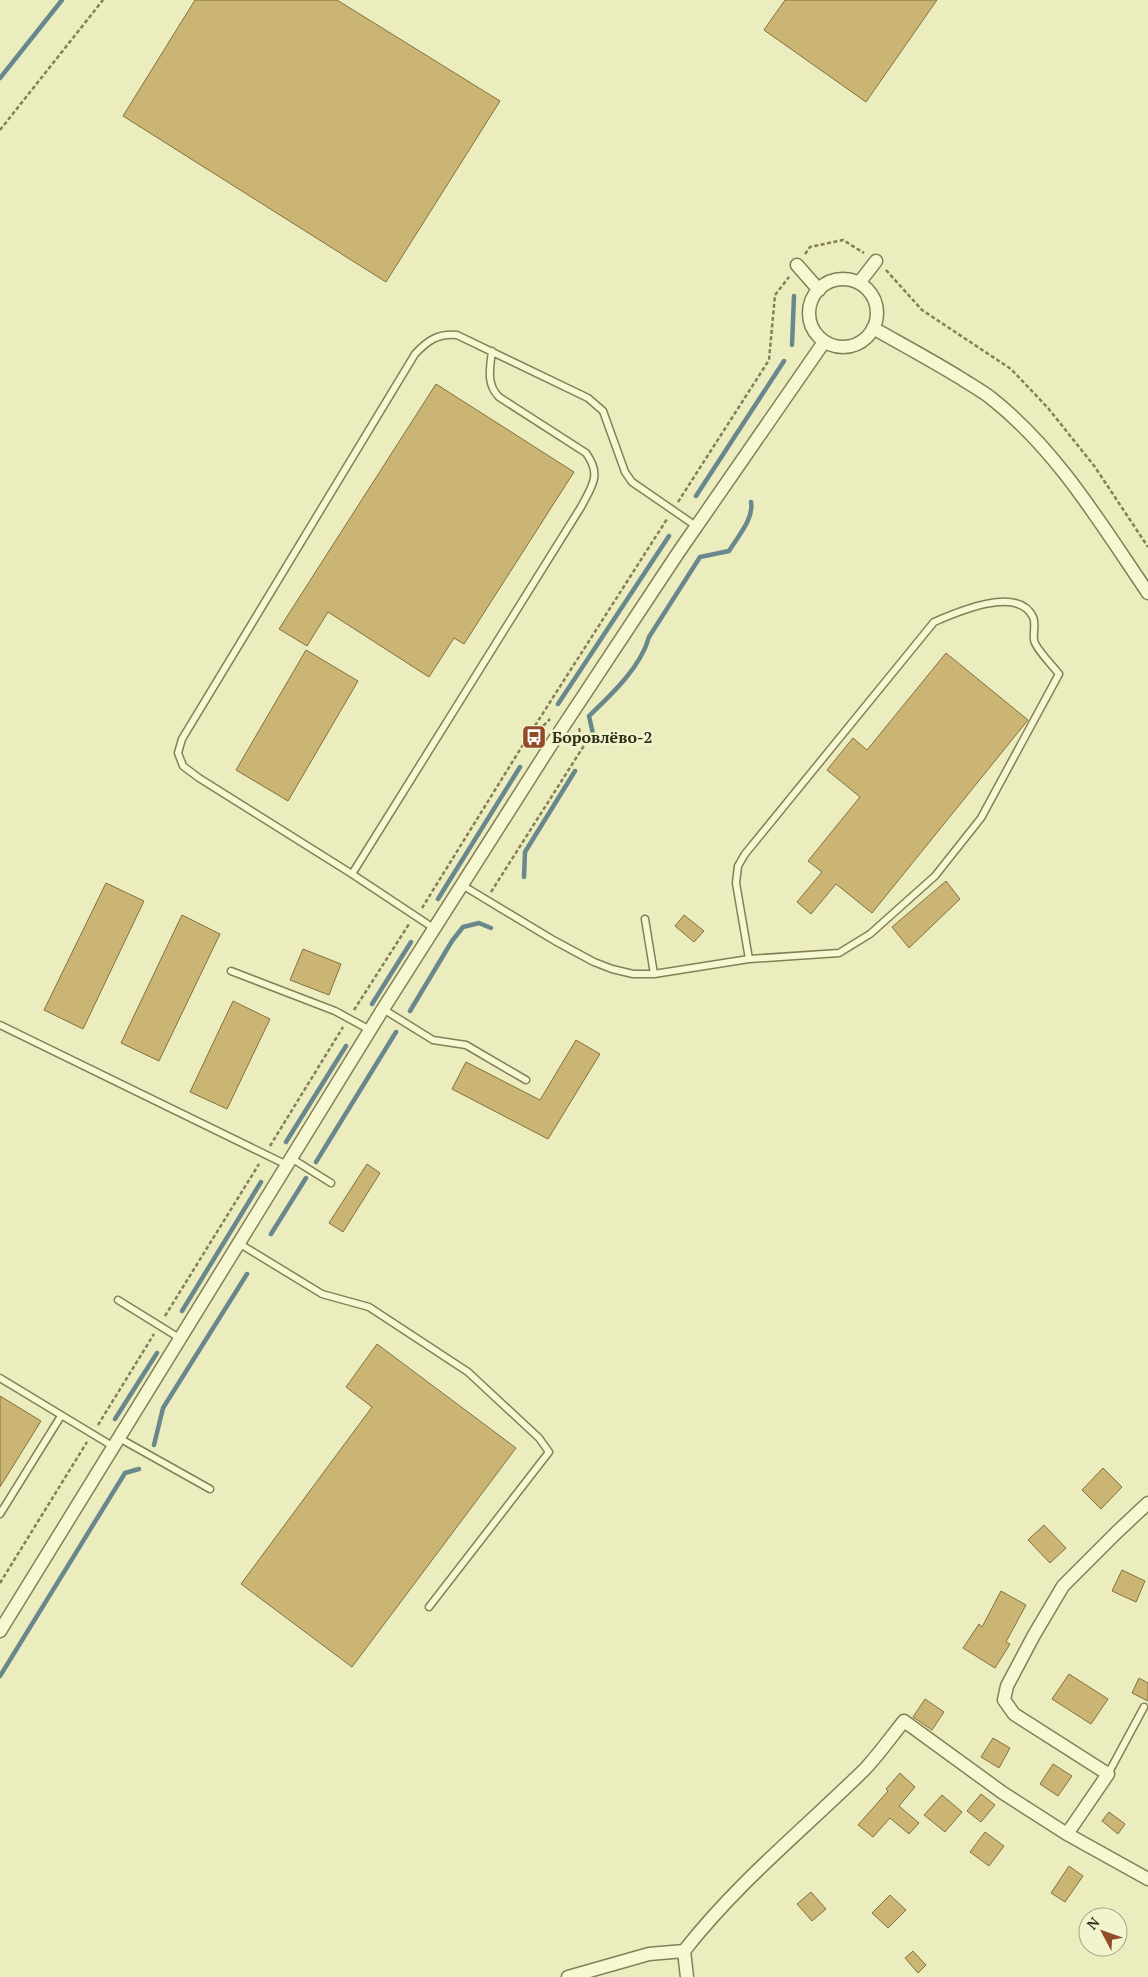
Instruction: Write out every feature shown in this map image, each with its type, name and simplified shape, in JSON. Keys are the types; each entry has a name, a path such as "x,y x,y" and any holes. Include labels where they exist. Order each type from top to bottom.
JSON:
{"street":[{"path":"859,284 876,262"},
{"path":"797,265 819,290"},
{"path":"836,280 848,280 859,284 868,291 874,301 876,312 873,328 864,340 855,345 844,347 824,342 816,335 811,325 809,313 811,302 819,290 826,284 836,280"},
{"path":"873,328 990,397 1010,414 1044,449 1062,471 1148,593"},
{"path":"0,1631 383,1009 573,710 696,526 824,342"},
{"path":"1067,1834 1108,1774 1014,1714 1004,1700 1007,1686 1063,1586 1148,1503"},
{"path":"687,1977 684,1951 709,1919 866,1767 904,1721 1003,1793 1067,1834 1148,1880"},
{"path":"568,1977 649,1954 684,1951"}],"lane":[{"path":"435,929 191,772 179,760 179,746 415,354 426,342 447,334 457,335 588,398 602,411 625,472 632,482 696,526"},
{"path":"352,874 581,507 593,484 595,473 593,462 586,453 499,397 492,390 490,377 492,351"},
{"path":"462,885 594,962 633,974 654,974 749,959 839,953 870,934 936,876 981,818 1059,674 1034,643 1034,618 1027,609 1017,603 1002,601 959,611 934,622 745,854 738,866 736,883 749,959"},
{"path":"645,919 654,974"},
{"path":"231,971 335,1011 370,1030"},
{"path":"383,1009 433,1040 466,1045 526,1080"},
{"path":"0,1025 265,1154 289,1161 331,1183"},
{"path":"240,1244 322,1294 369,1307 468,1372 539,1438 549,1452 429,1608"},
{"path":"118,1300 181,1339"},
{"path":"0,1378 92,1434 116,1442 210,1488"},
{"path":"0,1514 61,1416"},
{"path":"1108,1774 1144,1707"}],"path":[{"path":"0,130 103,0"},
{"path":"0,1583 349,1018 409,924 416,917 523,744 769,360 776,295 810,248 842,240 884,268 922,310 1011,369 1036,395 1096,467 1148,547"},
{"path":"523,744 529,747 554,714"},
{"path":"487,900 585,744 581,737 579,724"},
{"path":"534,727 540,731"}],"building":[{"path":"195,0 337,0 500,101 386,282 123,116"},
{"path":"785,0 937,0 866,102 764,30"},
{"path":"436,384 574,472 464,644 454,638 429,677 328,612 307,646 279,629"},
{"path":"306,650 358,681 288,801 236,770"},
{"path":"946,653 1028,720 872,913 836,884 811,914 797,902 822,872 808,861 860,797 827,770 853,738 867,750"},
{"path":"946,881 960,899 909,948 892,927"},
{"path":"106,883 144,901 83,1029 44,1010"},
{"path":"182,915 220,934 159,1061 121,1043"},
{"path":"684,915 704,931 694,942 675,926"},
{"path":"303,949 341,964 329,995 290,980"},
{"path":"233,1001 270,1019 227,1109 190,1092"},
{"path":"576,1040 600,1054 548,1139 452,1089 466,1062 540,1100"},
{"path":"367,1164 380,1173 343,1232 329,1223"},
{"path":"377,1344 516,1448 352,1667 241,1584 372,1407 346,1387"},
{"path":"0,1396 41,1421 0,1487"},
{"path":"1103,1468 1122,1487 1101,1509 1082,1490"},
{"path":"1044,1525 1066,1548 1050,1563 1028,1540"},
{"path":"1122,1570 1145,1581 1136,1602 1112,1591"},
{"path":"1001,1591 1026,1605 1006,1642 1010,1644 995,1668 963,1648 979,1624 982,1627"},
{"path":"1069,1674 1108,1699 1091,1724 1052,1699"},
{"path":"1139,1678 1148,1683 1148,1701 1132,1693"},
{"path":"925,1699 944,1712 932,1730 913,1717"},
{"path":"993,1738 1010,1748 999,1768 981,1757"},
{"path":"1053,1764 1072,1776 1058,1796 1040,1784"},
{"path":"900,1773 915,1787 899,1806 919,1823 909,1834 890,1818 873,1837 858,1825 888,1791 886,1789"},
{"path":"981,1794 995,1805 981,1822 967,1811"},
{"path":"942,1795 962,1812 945,1832 924,1815"},
{"path":"1109,1812 1125,1824 1118,1834 1102,1821"},
{"path":"985,1832 1004,1846 989,1866 970,1852"},
{"path":"1069,1866 1083,1876 1065,1902 1051,1893"},
{"path":"811,1892 826,1909 812,1921 797,1904"},
{"path":"890,1895 906,1910 888,1928 872,1913"},
{"path":"913,1951 926,1965 918,1973 905,1958"}],"waterway":[{"path":"0,78 62,0"},
{"path":"792,345 794,296"},
{"path":"696,496 784,361"},
{"path":"595,743 589,716 616,690 632,670 649,637 700,557 729,551 748,521 751,502"},
{"path":"558,704 669,536"},
{"path":"438,899 520,767"},
{"path":"524,877 525,852 575,771"},
{"path":"410,1011 452,941 463,927 479,923 491,928"},
{"path":"372,1004 411,942"},
{"path":"316,1162 396,1032"},
{"path":"286,1142 346,1046"},
{"path":"271,1234 306,1178"},
{"path":"182,1311 261,1182"},
{"path":"154,1445 163,1408 247,1274"},
{"path":"115,1419 157,1353"},
{"path":"0,1676 125,1473 139,1469"}],"place":[{"name":"Боровлёво-2","path":"534,737"}]}
